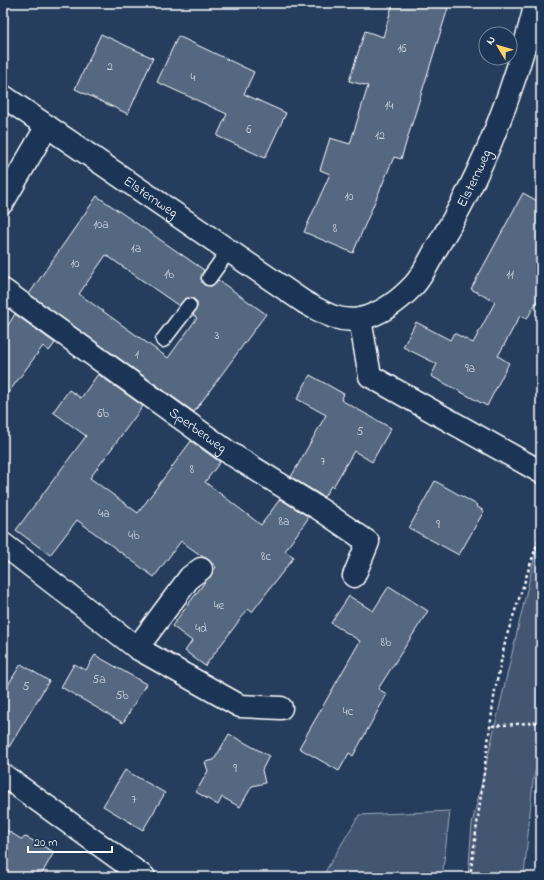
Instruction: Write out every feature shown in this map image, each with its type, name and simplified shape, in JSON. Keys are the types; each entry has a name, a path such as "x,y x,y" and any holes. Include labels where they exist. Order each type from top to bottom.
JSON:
{"street":[{"name":"Elsternweg","path":"47,126 304,302 333,318 360,319 388,308 414,285 459,212 492,141 513,87 536,3"},
{"path":"3,96 47,126 3,202"},
{"name":"Sperberweg","path":"3,290 228,452 321,510 368,542 354,576"},
{"path":"360,319 370,376 541,472"},
{"path":"3,544 137,648 240,706 281,708"},
{"path":"137,648 190,577 201,569"},
{"path":"3,775 144,877"}],"lane":[{"path":"209,278 229,250"},
{"path":"163,340 189,306"}],"path":[{"path":"470,877 492,726 495,690 506,638 541,532"},
{"path":"492,726 541,722"},
{"path":"540,877 541,838"}],"shaded area":[{"path":"541,535 541,747 533,781 524,877 468,877 472,824"},
{"path":"450,811 442,877 322,877 359,815"}],"building":[{"path":"393,3 432,3 448,8 401,159 394,157 353,253 304,232 330,174 320,170 330,138 350,144 368,86 349,81 365,31 383,37"},
{"path":"101,34 153,58 128,114 75,89"},
{"path":"178,36 254,72 244,94 286,113 265,158 217,136 227,114 157,82"},
{"path":"523,193 541,203 541,294 527,319 520,316 498,356 509,363 487,406 431,376 437,364 403,347 416,322 450,340 454,333 473,343 495,302 471,289"},
{"path":"97,196 204,270 201,278 204,285 212,286 218,280 266,314 194,412 29,294","holes":["106,255 179,306 186,298 194,299 197,302 197,307 193,315 197,318 168,358 79,294"]},
{"path":"15,314 55,343 49,351 43,346 3,400 3,333"},
{"path":"98,374 143,406 90,478 138,513 191,441 220,462 205,482 261,525 280,499 309,517 285,551 294,557 252,612 248,609 205,666 185,651 192,641 172,626 216,567 206,558 181,541 154,577 77,520 50,555 16,530 86,436 53,412 69,390 81,398"},
{"path":"310,375 344,394 341,400 391,428 372,462 354,451 333,487 331,486 324,497 291,477 326,415 297,399"},
{"path":"435,481 477,505 476,506 484,511 459,555 409,528"},
{"path":"389,586 428,611 378,689 387,694 353,756 349,753 339,771 299,748 360,641 331,623 349,596 373,611"},
{"path":"95,655 146,684 123,723 61,687 74,664 86,670"},
{"path":"21,664 49,681 3,757 3,693"},
{"path":"229,734 269,756 262,770 265,783 252,786 240,807 222,797 218,805 196,792 208,771 205,762 214,760"},
{"path":"125,770 165,793 143,830 103,806"},
{"path":"3,828 21,839 26,837 54,852 40,877 3,877"}]}
